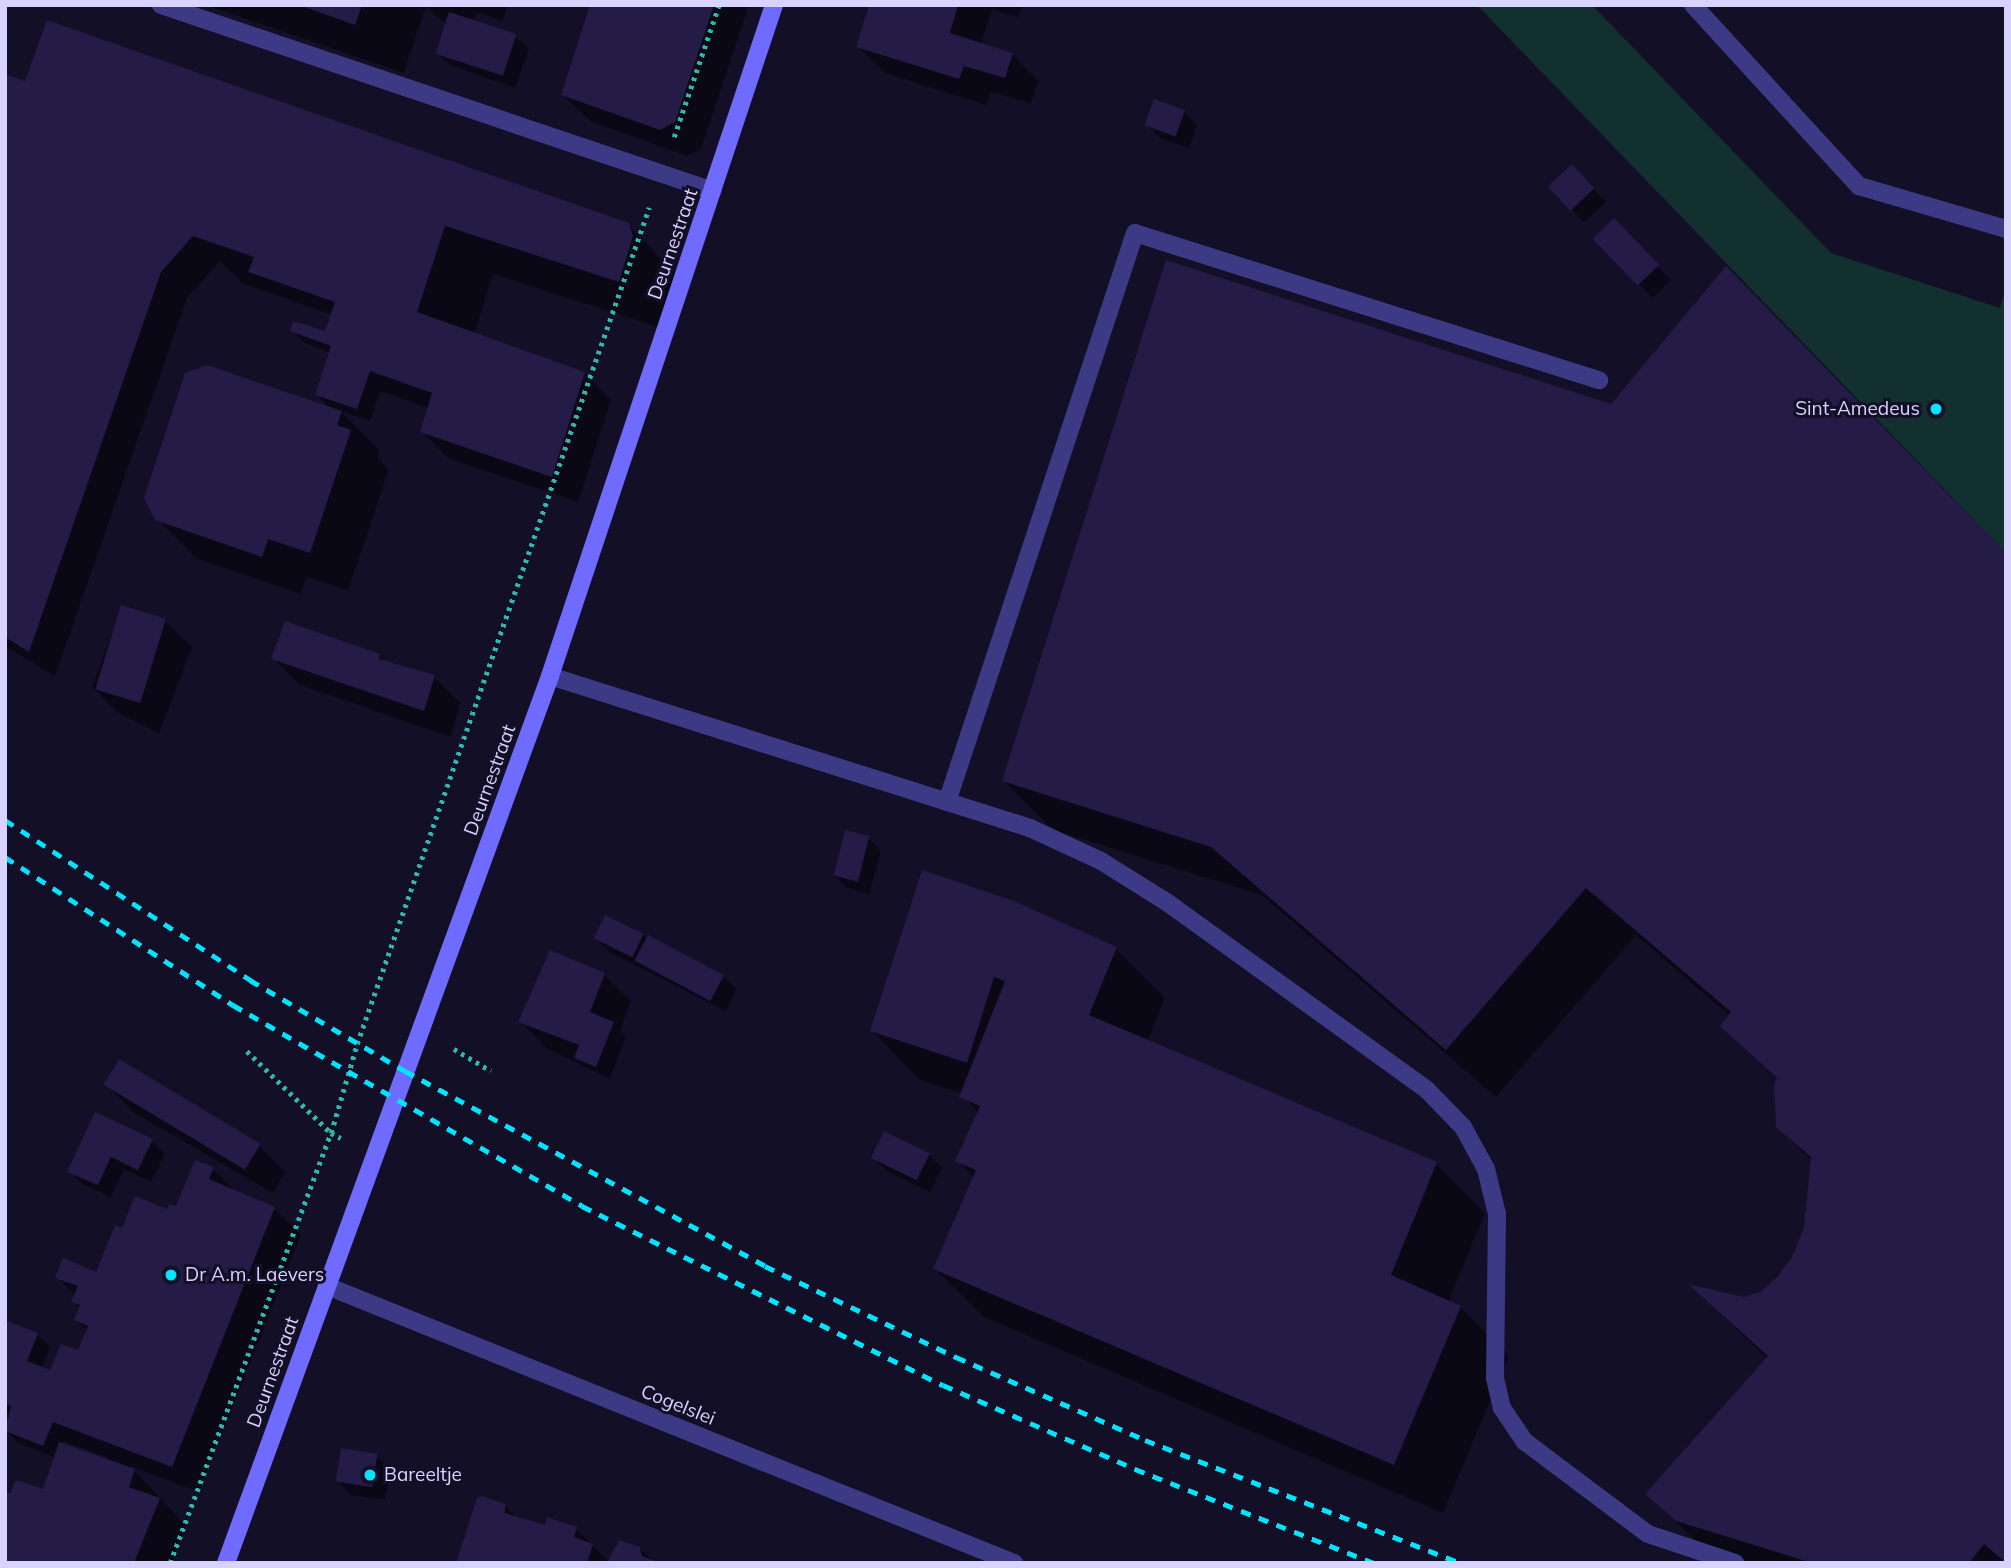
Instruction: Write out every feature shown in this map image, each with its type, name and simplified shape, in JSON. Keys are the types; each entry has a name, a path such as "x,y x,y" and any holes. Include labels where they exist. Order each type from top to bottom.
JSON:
{"street":[{"path":"161,5 713,191"},
{"name":"Deurnestraat","path":"226,1563 550,676 774,5"},
{"path":"1693,5 1859,186 2006,229"},
{"path":"947,802 1135,233 1599,380"},
{"path":"550,676 1030,828 1101,860 1168,903 1427,1090 1463,1127 1486,1169 1497,1214 1495,1378 1502,1408 1524,1441 1648,1534 1735,1563"},
{"name":"Cogelslei","path":"327,1286 1014,1563"}],"path":[{"path":"170,1563 331,1133 367,1017 719,5"},
{"path":"247,1051 331,1133 374,1153"}],"green space":[{"path":"1477,5 1592,5 1831,253 2000,308 2006,288 2006,553"}],"building":[{"path":"299,5 362,5 355,25"},
{"path":"590,5 714,5 675,122 660,130 561,95"},
{"path":"869,5 958,5 950,33 1013,53 1005,78 964,66 959,79 856,47"},
{"path":"449,12 517,34 503,76 435,54"},
{"path":"47,20 629,223 633,236 619,282 445,226 417,312 585,372 552,477 420,432 432,393 370,371 357,409 315,395 331,346 290,331 293,321 325,331 335,302 248,272 254,257 193,236 161,272 29,652 5,637 5,74 25,81"},
{"path":"1154,99 1185,110 1175,137 1144,125"},
{"path":"1572,164 1595,188 1570,211 1548,187"},
{"path":"1614,218 1659,265 1638,286 1592,239"},
{"path":"1166,260 1611,404 1726,266 2006,553 2006,1563 1984,1544 1969,1563 1812,1563 1676,1521 1645,1494 1768,1356 1688,1284 1744,1297 1762,1291 1777,1277 1792,1257 1804,1228 1811,1157 1776,1127 1774,1084 1777,1078 1720,1026 1731,1012 1586,888 1446,1050 1211,847 1002,781"},
{"path":"207,365 342,411 337,425 351,430 310,553 268,539 262,557 155,520 144,498 185,373"},
{"path":"121,605 166,619 140,703 95,689"},
{"path":"285,621 380,654 379,659 435,675 424,711 271,659"},
{"path":"845,830 869,836 858,882 834,876"},
{"path":"922,870 1014,901 1117,947 1089,1015 1437,1162 1391,1275 1461,1306 1394,1465 933,1269 976,1170 955,1161 980,1106 959,1097 1005,981 994,977 967,1063 870,1031"},
{"path":"605,915 644,934 632,957 594,938"},
{"path":"648,935 724,975 710,1001 634,961"},
{"path":"550,950 605,973 590,1012 614,1022 596,1067 574,1058 579,1045 518,1022"},
{"path":"119,1059 260,1144 245,1170 104,1085"},
{"path":"95,1112 153,1139 138,1170 111,1157 98,1185 67,1172"},
{"path":"884,1131 930,1153 917,1180 871,1158"},
{"path":"195,1160 214,1167 209,1179 275,1207 172,1467 53,1422 43,1446 5,1431 11,1406 5,1404 5,1320 38,1333 27,1361 50,1370 61,1344 78,1350 88,1326 74,1320 80,1305 71,1302 78,1286 55,1278 63,1258 96,1272 115,1225 122,1228 135,1196 167,1209 169,1204 176,1206"},
{"path":"59,1442 135,1469 129,1487 160,1498 134,1563 5,1563 5,1492 10,1493 16,1480 43,1489"},
{"path":"341,1448 378,1454 372,1487 336,1482"},
{"path":"482,1496 505,1504 505,1513 545,1525 547,1517 577,1527 574,1537 593,1544 587,1563 456,1563 477,1498"},
{"path":"619,1540 640,1547 642,1556 660,1563 607,1563"}],"railway":[{"path":"5,820 250,980 405,1071 765,1266 956,1357 1145,1440 1461,1563"},
{"path":"5,857 233,1005 582,1206 943,1385 1135,1469 1374,1563"}],"place":[{"name":"Sint-Amedeus","path":"1936,409"},
{"name":"Dr A.m. Laevers","path":"171,1275"},
{"name":"Bareeltje","path":"370,1475"}]}
